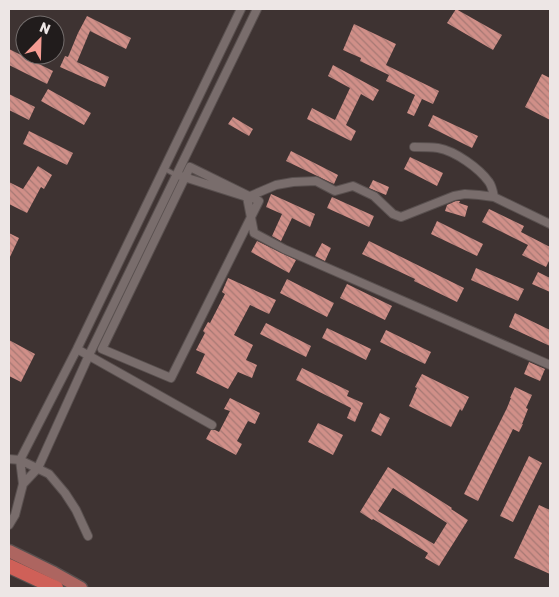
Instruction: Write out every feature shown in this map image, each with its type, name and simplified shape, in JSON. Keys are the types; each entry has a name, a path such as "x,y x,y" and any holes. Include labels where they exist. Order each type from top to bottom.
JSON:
{"highway":[{"path":"9,566 56,588"}],"main road":[{"path":"9,551 81,588"}],"street":[{"path":"9,525 16,515 23,484 20,460 77,348 241,9"},
{"path":"23,484 38,468 89,355 257,9"},
{"path":"414,147 437,148 448,151 476,168 490,184 494,197"},
{"path":"190,167 259,201 171,378 102,349 190,167"},
{"path":"176,174 247,198 276,185 293,182 316,182 335,191 352,186 374,196 393,214 401,216 454,196 479,194 494,197 550,224"},
{"path":"247,198 254,233 284,249 550,365"},
{"path":"77,348 212,425"},
{"path":"9,459 20,460 49,474 76,510 88,536"}],"lane":[{"path":"164,168 176,174"}],"building":[{"path":"456,9 502,35 493,50 447,23"},
{"path":"87,16 131,38 126,49 90,31 77,62 109,77 105,87 60,67 61,65 65,65 65,56 68,57"},
{"path":"354,24 396,44 386,65 439,91 433,104 422,99 414,116 407,113 415,95 386,81 389,75 360,61 361,58 343,50"},
{"path":"9,49 15,52 15,65 41,65 53,71 47,84 9,65"},
{"path":"333,65 379,90 373,101 361,94 346,125 356,131 351,141 307,119 312,108 335,120 350,88 328,76"},
{"path":"542,74 550,78 550,120 525,107"},
{"path":"48,89 91,113 84,125 41,101"},
{"path":"9,94 35,107 29,120 9,110"},
{"path":"433,115 478,136 472,148 428,126"},
{"path":"233,117 253,129 249,136 228,124"},
{"path":"29,131 73,153 67,165 23,144"},
{"path":"291,151 338,175 334,184 286,161"},
{"path":"410,157 443,173 437,186 404,169"},
{"path":"38,166 52,175 44,189 41,187 27,213 9,204 9,182 23,189"},
{"path":"373,180 389,187 386,195 369,188"},
{"path":"271,194 315,214 310,227 292,218 281,241 272,236 282,214 266,207"},
{"path":"332,197 374,216 369,227 327,208"},
{"path":"460,201 459,203 468,206 465,217 445,211 447,205"},
{"path":"489,209 524,226 521,232 550,247 550,259 546,267 522,255 528,245 482,222"},
{"path":"437,221 483,244 477,256 431,234"},
{"path":"9,233 19,238 9,259"},
{"path":"257,241 296,260 289,273 251,252"},
{"path":"369,241 464,288 457,302 414,281 415,279 362,254"},
{"path":"322,243 331,248 325,261 315,256"},
{"path":"476,268 524,289 518,301 471,280"},
{"path":"538,272 550,278 550,292 532,284"},
{"path":"228,278 276,300 269,314 250,305 234,335 253,345 246,360 257,365 252,378 238,372 228,389 196,373 205,354 196,350 205,333 203,331 208,322 210,323 225,294 222,292"},
{"path":"287,279 334,303 327,317 280,293"},
{"path":"347,284 392,306 385,320 340,298"},
{"path":"515,313 550,330 550,346 509,327"},
{"path":"266,323 311,346 306,357 260,334"},
{"path":"327,328 371,349 366,360 322,338"},
{"path":"386,330 431,352 425,364 380,342"},
{"path":"9,340 35,354 21,382 9,376"},
{"path":"529,362 545,369 540,381 524,374"},
{"path":"302,368 349,391 347,396 363,403 355,422 347,418 351,408 296,380"},
{"path":"422,374 469,397 462,411 460,409 451,427 409,406 417,388 415,387"},
{"path":"515,387 532,395 526,408 528,409 519,432 513,429 478,501 464,494 507,408"},
{"path":"230,398 260,413 255,424 248,421 237,441 242,444 236,455 206,439 211,430 219,432 230,411 224,409"},
{"path":"380,413 390,418 381,436 371,431"},
{"path":"318,423 343,435 333,455 308,442"},
{"path":"529,456 542,463 513,522 500,516"},
{"path":"388,467 468,520 439,566 425,558 428,553 360,512","holes":["393,488 447,523 434,544 378,511"]},
{"path":"539,505 550,510 550,574 514,558"}]}
